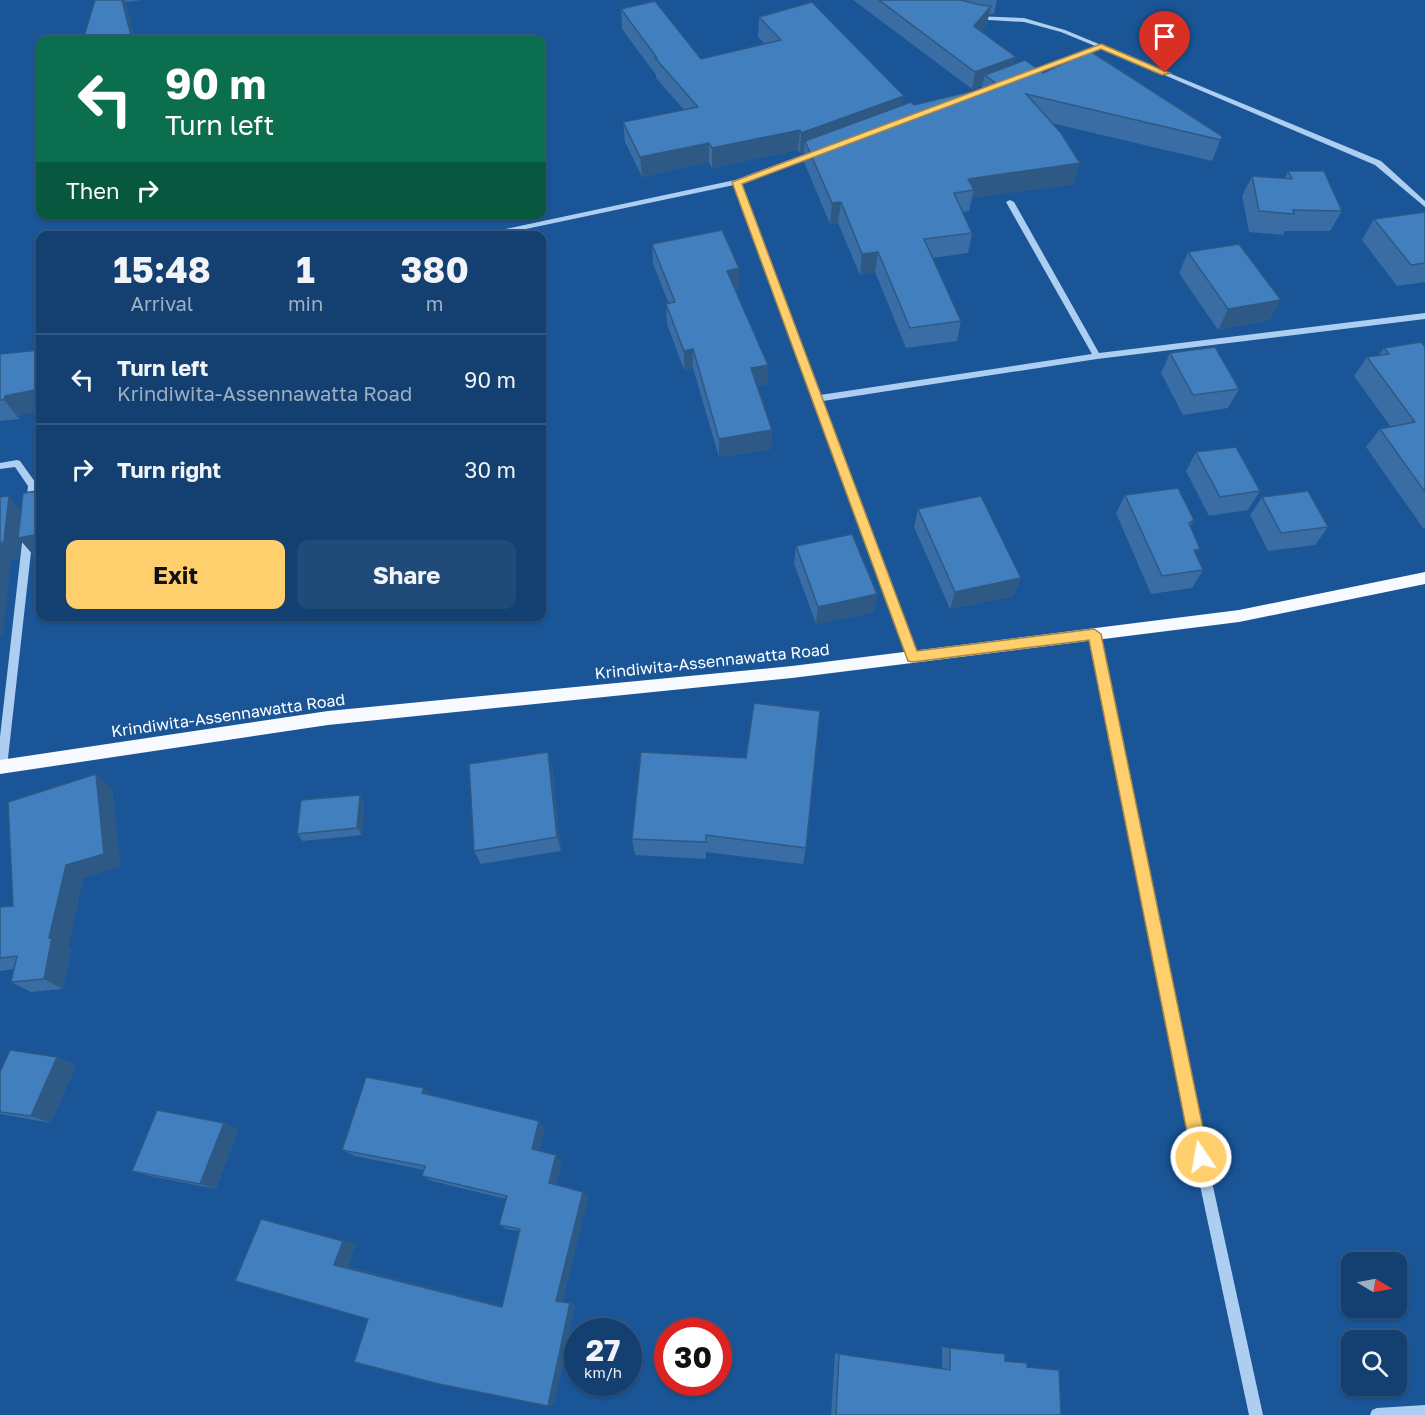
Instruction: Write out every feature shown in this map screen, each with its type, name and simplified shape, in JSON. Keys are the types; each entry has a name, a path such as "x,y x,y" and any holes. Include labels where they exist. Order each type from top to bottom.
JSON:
{"main road":[{"name":"Krindiwita-Assennawatta Road","path":"1,767 328,718 792,672 1239,616 1425,578"}],"street":[{"path":"967,16 977,19 1024,20 1063,31 1101,46 1378,163 1425,206"},
{"path":"1024,75 1101,46"},
{"path":"501,231 737,182 825,149"},
{"path":"737,182 913,657"},
{"path":"1010,202 1097,356"},
{"path":"817,399 1097,356 1425,316"},
{"path":"0,466 17,463 33,486 31,510"},
{"path":"1,767 22,605 30,522"},
{"path":"1094,634 1178,1052 1256,1415"},
{"path":"1377,1415 1425,1412"}],"building":[{"path":"95,0 122,0 131,36 84,36"},
{"path":"879,0 961,0 991,6 974,26 1016,57 975,72"},
{"path":"655,1 701,59 781,40 759,17 812,2 904,96 801,133 800,130 712,148 709,143 640,157 623,122 698,107 655,58 657,58 621,9"},
{"path":"1090,51 1222,136 1221,140 1026,94 1061,133 1080,163 968,179 974,190 954,193 972,233 924,239 961,321 910,328 878,252 862,254 841,202 832,203 805,141 911,102 914,105 998,85 985,75 1025,60 1043,73"},
{"path":"1288,171 1324,171 1342,211 1293,210 1294,214 1259,211 1252,176 1292,179"},
{"path":"1425,212 1425,263 1411,265 1374,219"},
{"path":"722,230 739,268 727,271 768,365 751,368 772,430 719,439 693,349 684,351 666,304 675,302 652,244"},
{"path":"1239,244 1281,300 1228,309 1188,252"},
{"path":"1421,342 1425,347 1425,492 1380,429 1415,422 1367,357 1389,354 1384,348"},
{"path":"1215,347 1239,389 1193,395 1170,353"},
{"path":"36,350 36,390 5,396 4,400 0,400 0,354"},
{"path":"1236,447 1260,491 1220,497 1196,452"},
{"path":"1178,488 1194,520 1189,523 1200,549 1194,550 1203,570 1162,576 1125,495"},
{"path":"36,491 36,535 18,538 23,493"},
{"path":"1308,491 1328,527 1281,533 1262,497"},
{"path":"9,496 4,542 0,543 0,497"},
{"path":"981,496 1021,578 955,592 918,509"},
{"path":"852,534 877,594 818,607 796,546"},
{"path":"754,703 820,711 806,848 706,835 706,842 632,839 641,752 746,758"},
{"path":"548,752 557,837 474,851 469,764"},
{"path":"96,774 104,854 66,865 49,938 52,938 44,979 11,982 17,956 0,958 0,907 13,906 8,802"},
{"path":"360,795 357,828 297,834 301,800"},
{"path":"10,1050 57,1057 31,1116 0,1112 0,1072"},
{"path":"366,1077 424,1088 422,1093 539,1121 532,1149 556,1155 549,1183 583,1192 556,1301 570,1303 567,1318 564,1318 564,1331 548,1406 439,1384 354,1362 368,1319 235,1281 261,1219 343,1241 334,1265 502,1307 520,1229 499,1225 507,1196 422,1176 425,1166 342,1150"},
{"path":"157,1110 224,1123 200,1184 132,1171"},
{"path":"950,1348 1005,1354 1005,1361 1027,1363 1027,1367 1059,1370 1061,1415 836,1415 839,1354 950,1370"}],"route":[{"path":"1165,73 1101,46 737,182 913,657 1094,634 1201,1157"}]}
